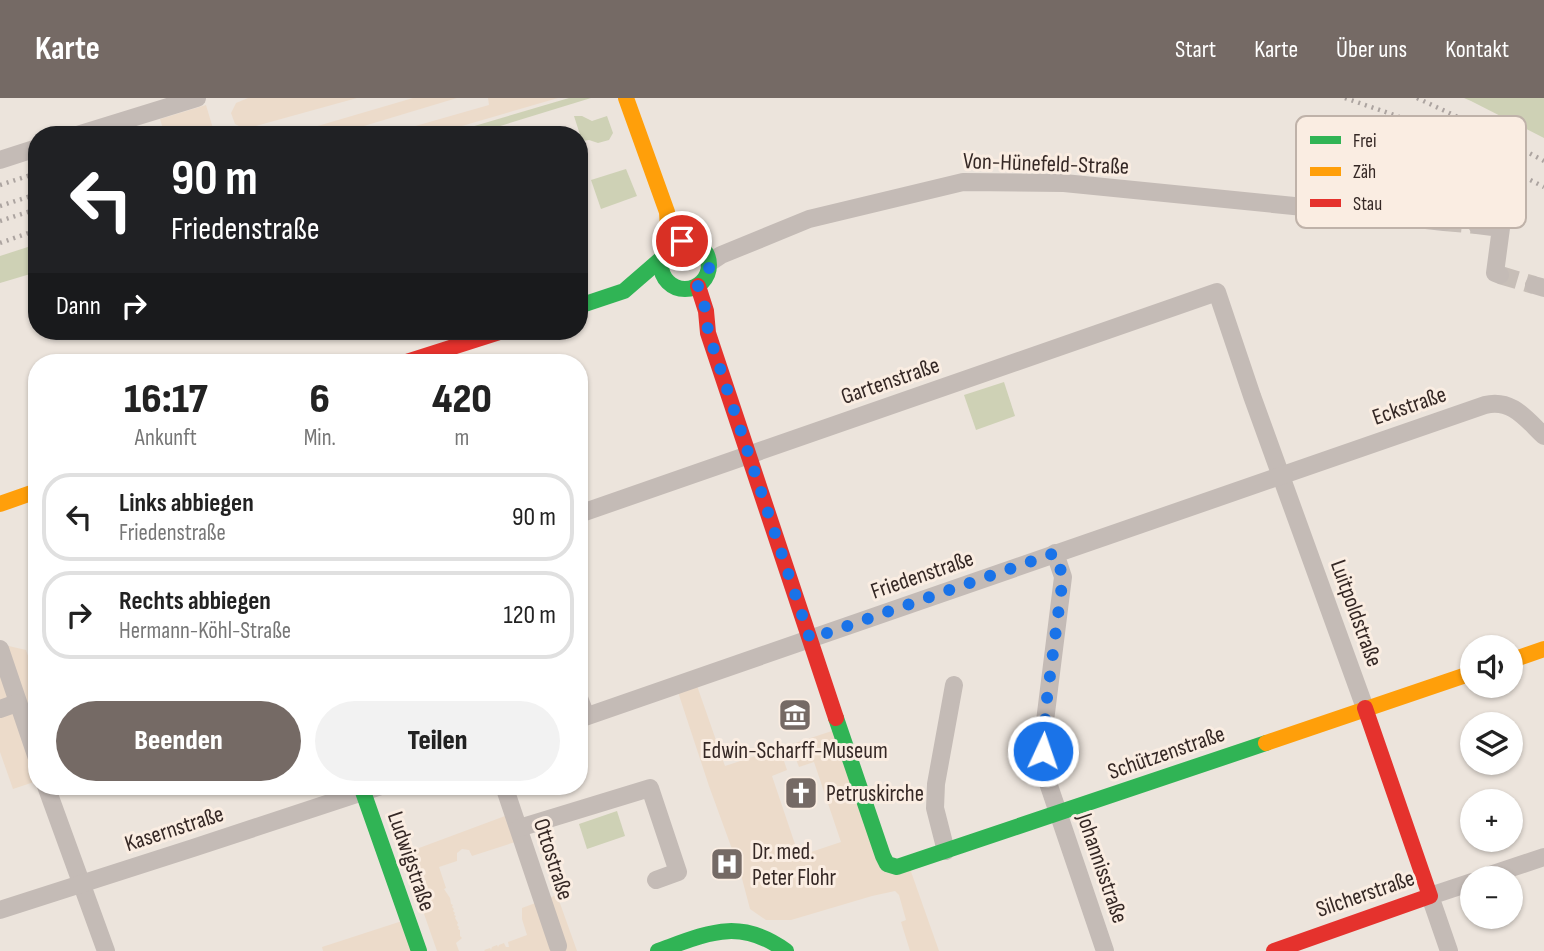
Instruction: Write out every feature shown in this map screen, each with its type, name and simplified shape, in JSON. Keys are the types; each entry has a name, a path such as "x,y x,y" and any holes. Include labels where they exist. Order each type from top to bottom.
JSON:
{"street":[{"path":"106,126 197,98"},
{"path":"626,98 667,212 668,228 678,243"},
{"path":"0,160 28,151"},
{"name":"Von-Hünefeld-Straße","path":"708,259 809,219 963,182 1064,183 1296,206"},
{"path":"1500,275 1495,273 1501,228"},
{"path":"588,303 624,291 661,260 666,250 678,243 697,244 702,247 708,259 708,274 702,283 650,293 624,291"},
{"path":"661,260 661,269 667,282 687,288 706,311 708,332 810,639"},
{"name":"Gartenstraße","path":"588,511 1217,292"},
{"name":"Luitpoldstraße","path":"1217,292 1449,951"},
{"path":"432,354 476,340"},
{"path":"461,345 464,354"},
{"name":"Eckstraße","path":"1281,475 1491,403 1511,405 1544,436"},
{"name":"Friedenstraße","path":"588,715 1281,475"},
{"path":"0,504 28,494"},
{"name":"Johannisstraße","path":"1055,553 1063,577 1044,729 1045,774 1105,951"},
{"name":"Schützenstraße","path":"810,639 881,852 886,863 894,867 1460,677"},
{"path":"0,649 28,732"},
{"path":"1523,656 1544,649"},
{"path":"946,851 934,808 954,685"},
{"path":"0,709 18,703"},
{"path":"519,828 650,788 678,872 656,880"},
{"path":"49,795 106,951"},
{"name":"Kasernstraße","path":"0,910 347,795"},
{"name":"Ludwigstraße","path":"370,795 419,951"},
{"name":"Ottostraße","path":"507,795 558,947"},
{"path":"1517,866 1544,857"},
{"name":"Silcherstraße","path":"1275,951 1460,886"},
{"path":"657,951 678,948 725,930 761,935 780,946"}],"green space":[{"path":"569,98 591,98 500,126 474,126"},
{"path":"1464,98 1544,98 1544,138 1526,129 1526,116 1501,116"},
{"path":"574,116 582,116 592,121 607,116 613,133 609,140 598,143 588,140 588,126 577,126"},
{"path":"626,169 637,196 601,209 591,180"},
{"path":"28,247 28,275 0,283 0,256"},
{"path":"1004,382 1015,416 976,430 964,395"},
{"path":"617,811 625,836 587,849 579,824"}],"shaded area":[{"path":"248,98 357,98 256,126 235,124 231,113 236,103"},
{"path":"413,98 457,98 364,126 318,126"},
{"path":"488,98 558,98 462,126 416,126 489,105"},
{"path":"206,105 212,126 162,126 160,119"},
{"path":"0,644 26,650 28,656 28,784 13,789 0,752"},
{"path":"695,680 725,766 838,729 886,873 909,866 939,951 910,951 901,922 906,920 899,895 895,891 791,920 766,920 750,909 740,871 676,686","holes":["794,754 799,767 814,762 841,842 799,856 772,776 787,770 783,758"]},
{"path":"505,816 515,842 472,856 469,850 462,849 457,853 457,861 439,867 462,938 456,943 459,951 437,951 403,854"},
{"path":"557,895 577,951 484,950 491,950 492,947 504,943 509,947 508,942 527,935 522,908"},
{"path":"402,921 412,951 323,951 322,947"}],"tunnel":[{"path":"1500,275 1534,285"}],"railway":[{"path":"1345,98 1397,116"},
{"path":"1417,98 1456,116"},
{"path":"1526,151 1544,161"},
{"path":"0,185 28,176"},
{"path":"1526,178 1544,187"},
{"path":"0,206 28,197"},
{"path":"0,221 28,212"},
{"path":"0,243 28,233"}],"traffic: fast":[{"path":"685,241 702,248 709,265 702,282 685,289 668,282 661,265 668,248 685,241"},
{"path":"588,303 624,291 661,259"},
{"path":"836,718 883,856 887,864 897,867 1266,743"},
{"path":"364,795 419,951"},
{"path":"658,951 708,934 738,931 769,940 786,951"}],"traffic: slow":[{"path":"626,98 667,212 673,244"},
{"path":"0,504 28,494"},
{"path":"1523,656 1544,649"},
{"path":"1266,743 1460,677"}],"traffic: jam":[{"path":"698,286 706,311 708,333 836,718"},
{"path":"431,354 475,340"},
{"path":"1274,951 1430,896 1365,708"}],"place":[{"name":"Edwin-Scharff-Museum","path":"795,715"},
{"name":"Petruskirche","path":"801,793"},
{"name":"Dr. med. Peter Flohr","path":"727,864"}],"route":[{"path":"682,241 702,247 709,259 708,274 698,286 706,311 708,332 810,639 1055,553 1063,577 1046,706 1043,751"}]}
